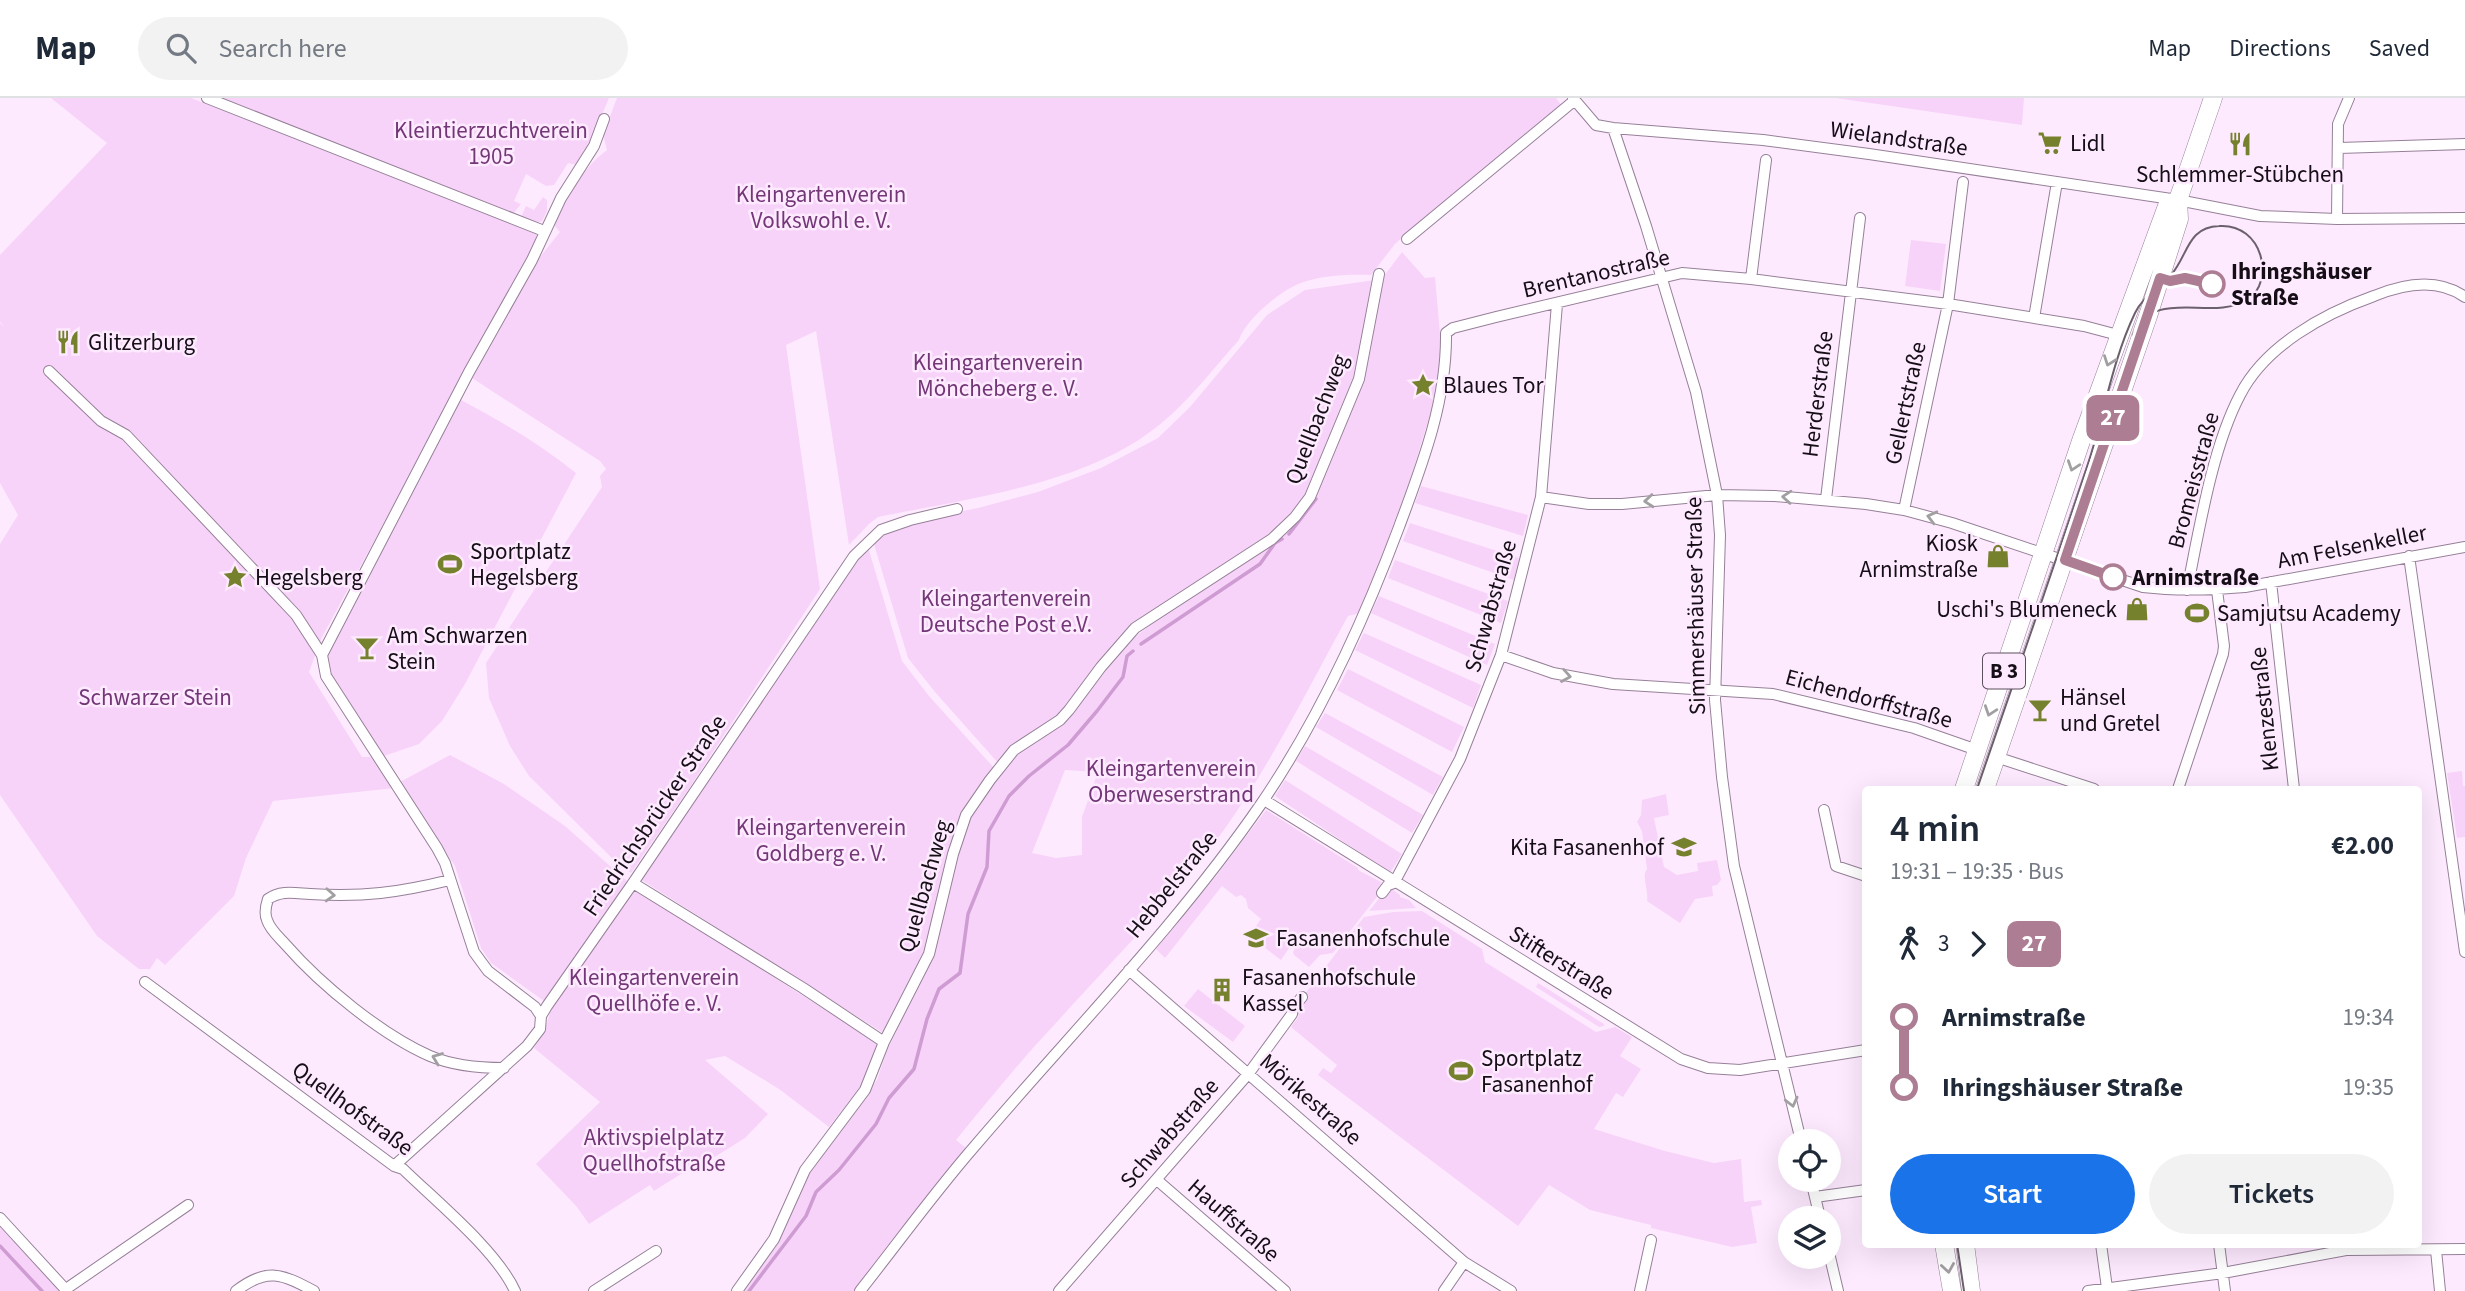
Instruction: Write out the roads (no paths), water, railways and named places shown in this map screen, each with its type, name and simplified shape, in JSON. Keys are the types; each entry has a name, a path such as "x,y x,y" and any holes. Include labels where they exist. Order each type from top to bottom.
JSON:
{"main road":[{"name":"B 3","path":"1986,786 2179,219 2178,200 2213,98"},
{"name":"B 3","path":"1965,786 2118,335 2167,206 2178,200"},
{"path":"1945,1248 1952,1291"},
{"path":"1966,1248 1972,1291"}],"street":[{"path":"207,98 544,231"},
{"path":"2337,219 2338,124 2349,98"},
{"path":"1407,239 1574,99 1596,125 1613,128"},
{"path":"320,652 469,372 532,260 561,198 594,146 604,118"},
{"name":"Wielandstraße","path":"1613,128 1763,140 2057,181 2260,216 2337,219 2465,218"},
{"name":"Simmershäuser Straße","path":"1613,128 1696,392 1717,495 1720,535 1715,692 1722,777 1734,866 1798,1129"},
{"path":"2339,148 2465,144"},
{"path":"1751,279 1766,160"},
{"path":"2034,318 2057,181"},
{"path":"1948,304 1963,182"},
{"path":"1850,293 1860,218"},
{"name":"Brentanostraße","path":"1453,328 1682,273 1948,304 2084,326 2118,335"},
{"name":"Quellbachweg","path":"737,1291 774,1239 805,1170 865,1090 884,1042 929,954 953,854 966,816 990,780 1014,750 1060,720 1135,628 1272,539 1295,517 1310,496 1359,379 1379,274"},
{"name":"Bromeisstraße","path":"2186,590 2221,442 2239,396 2268,358 2313,325 2353,303 2384,292 2427,283 2455,290 2465,297"},
{"name":"Herderstraße","path":"1826,499 1850,293"},
{"name":"Schwabstraße","path":"1382,893 1388,885 1394,883 1440,801 1460,759 1501,655 1541,497 1557,304"},
{"name":"Gellertstraße","path":"1904,510 1948,304"},
{"name":"Hebbelstraße","path":"860,1291 972,1148 1129,970 1211,871 1264,800 1308,726 1373,595 1408,503 1441,400 1446,333 1453,328"},
{"path":"49,372 101,421 126,435 296,615 320,652 326,676 437,848 480,963 535,1007 541,1016"},
{"path":"1541,497 1600,504 1717,495 1826,499 1904,510 2043,554"},
{"name":"Friedrichsbrücker Straße","path":"394,1166 504,1068 540,1029 541,1016 854,556 881,530 957,509"},
{"name":"Am Felsenkeller","path":"2043,554 2143,586 2217,590 2465,547"},
{"path":"2409,556 2460,877 2465,952"},
{"name":"Klenzestraße","path":"2271,582 2294,786"},
{"path":"2179,786 2223,654 2217,590"},
{"name":"Eichendorffstraße","path":"1501,655 1553,673 1613,684 1773,694 1841,708 1914,728 1977,750"},
{"path":"1996,757 2085,786"},
{"name":"Stifterstraße","path":"1264,800 1681,1059 1708,1068 1740,1070 1862,1051"},
{"path":"1824,810 1836,866 1862,875"},
{"path":"450,880 378,895 340,896 277,892 268,899 267,920 308,969 367,1017 406,1044 445,1062 504,1068"},
{"path":"633,883 803,988 884,1042"},
{"name":"Mörikestraße","path":"1129,970 1464,1262 1511,1291"},
{"name":"Quellhofstraße","path":"145,982 394,1166 403,1169 485,1249 507,1273 515,1291"},
{"name":"Schwabstraße","path":"1062,1290 1249,1073 1293,1014 1293,1008 1302,997"},
{"name":"Hauffstraße","path":"1157,1180 1285,1291"},
{"path":"1815,1197 1862,1191"},
{"path":"1814,1192 1817,1206"},
{"path":"0,1218 66,1290 188,1205"},
{"path":"1640,1291 1651,1240"},
{"path":"2102,1248 2107,1288"},
{"path":"2219,1248 2225,1291"},
{"path":"2088,1291 2222,1273 2341,1248"},
{"path":"2376,1248 2465,1249"},
{"path":"2436,1250 2440,1291"},
{"path":"594,1291 656,1251"},
{"path":"1444,1291 1464,1262"},
{"path":"1833,1269 1838,1291"},
{"path":"236,1291 256,1278 274,1275 293,1280 314,1291"}],"waterway":[{"path":"1289,534 1316,499"},
{"path":"1141,644 1260,564 1275,543 1282,539"},
{"path":"749,1291 806,1216 816,1192 839,1170 876,1124 889,1098 914,1069 927,1019 939,989 960,973 968,914 987,867 989,831 1009,796 1068,745 1123,677 1127,656 1133,651"},
{"path":"0,1246 42,1291"}],"tram line":[{"path":"1978,786 2088,464 2114,369 2135,313 2142,302 2171,275 2200,231 2219,226 2234,228 2255,243 2260,255 2261,280 2256,292 2247,300 2233,306 2169,308 2155,312 2142,320 2133,335"},
{"path":"1958,1248 1964,1291"}],"place":[{"name":"Lidl","path":"2050,143"},
{"name":"Schlemmer-Stübchen","path":"2240,144"},
{"name":"Ihringshäuser Straße","path":"2212,284"},
{"name":"Glitzerburg","path":"68,342"},
{"name":"Blaues Tor","path":"1423,385"},
{"name":"Kiosk Arnimstraße","path":"1998,556"},
{"name":"Sportplatz Hegelsberg","path":"450,564"},
{"name":"Hegelsberg","path":"235,577"},
{"name":"Arnimstraße","path":"2113,577"},
{"name":"Uschi's Blumeneck","path":"2137,609"},
{"name":"Samjutsu Academy","path":"2197,613"},
{"name":"Am Schwarzen Stein","path":"367,648"},
{"name":"Hänsel und Gretel","path":"2040,710"},
{"name":"Kita Fasanenhof","path":"1684,847"},
{"name":"Fasanenhofschule","path":"1256,938"},
{"name":"Fasanenhofschule Kassel","path":"1222,990"},
{"name":"Sportplatz Fasanenhof","path":"1461,1071"}],"park label":[{"name":"Kleintierzuchtverein 1905","path":"491,143"},
{"name":"Kleingartenverein Volkswohl e. V.","path":"821,207"},
{"name":"Kleingartenverein Möncheberg e. V.","path":"998,375"},
{"name":"Kleingartenverein Deutsche Post e.V.","path":"1006,611"},
{"name":"Schwarzer Stein","path":"155,697"},
{"name":"Kleingartenverein Oberweserstrand","path":"1171,781"},
{"name":"Kleingartenverein Goldberg e. V.","path":"821,840"},
{"name":"Kleingartenverein Quellhöfe e. V.","path":"654,990"},
{"name":"Aktivspielplatz Quellhofstraße","path":"654,1150"}]}
